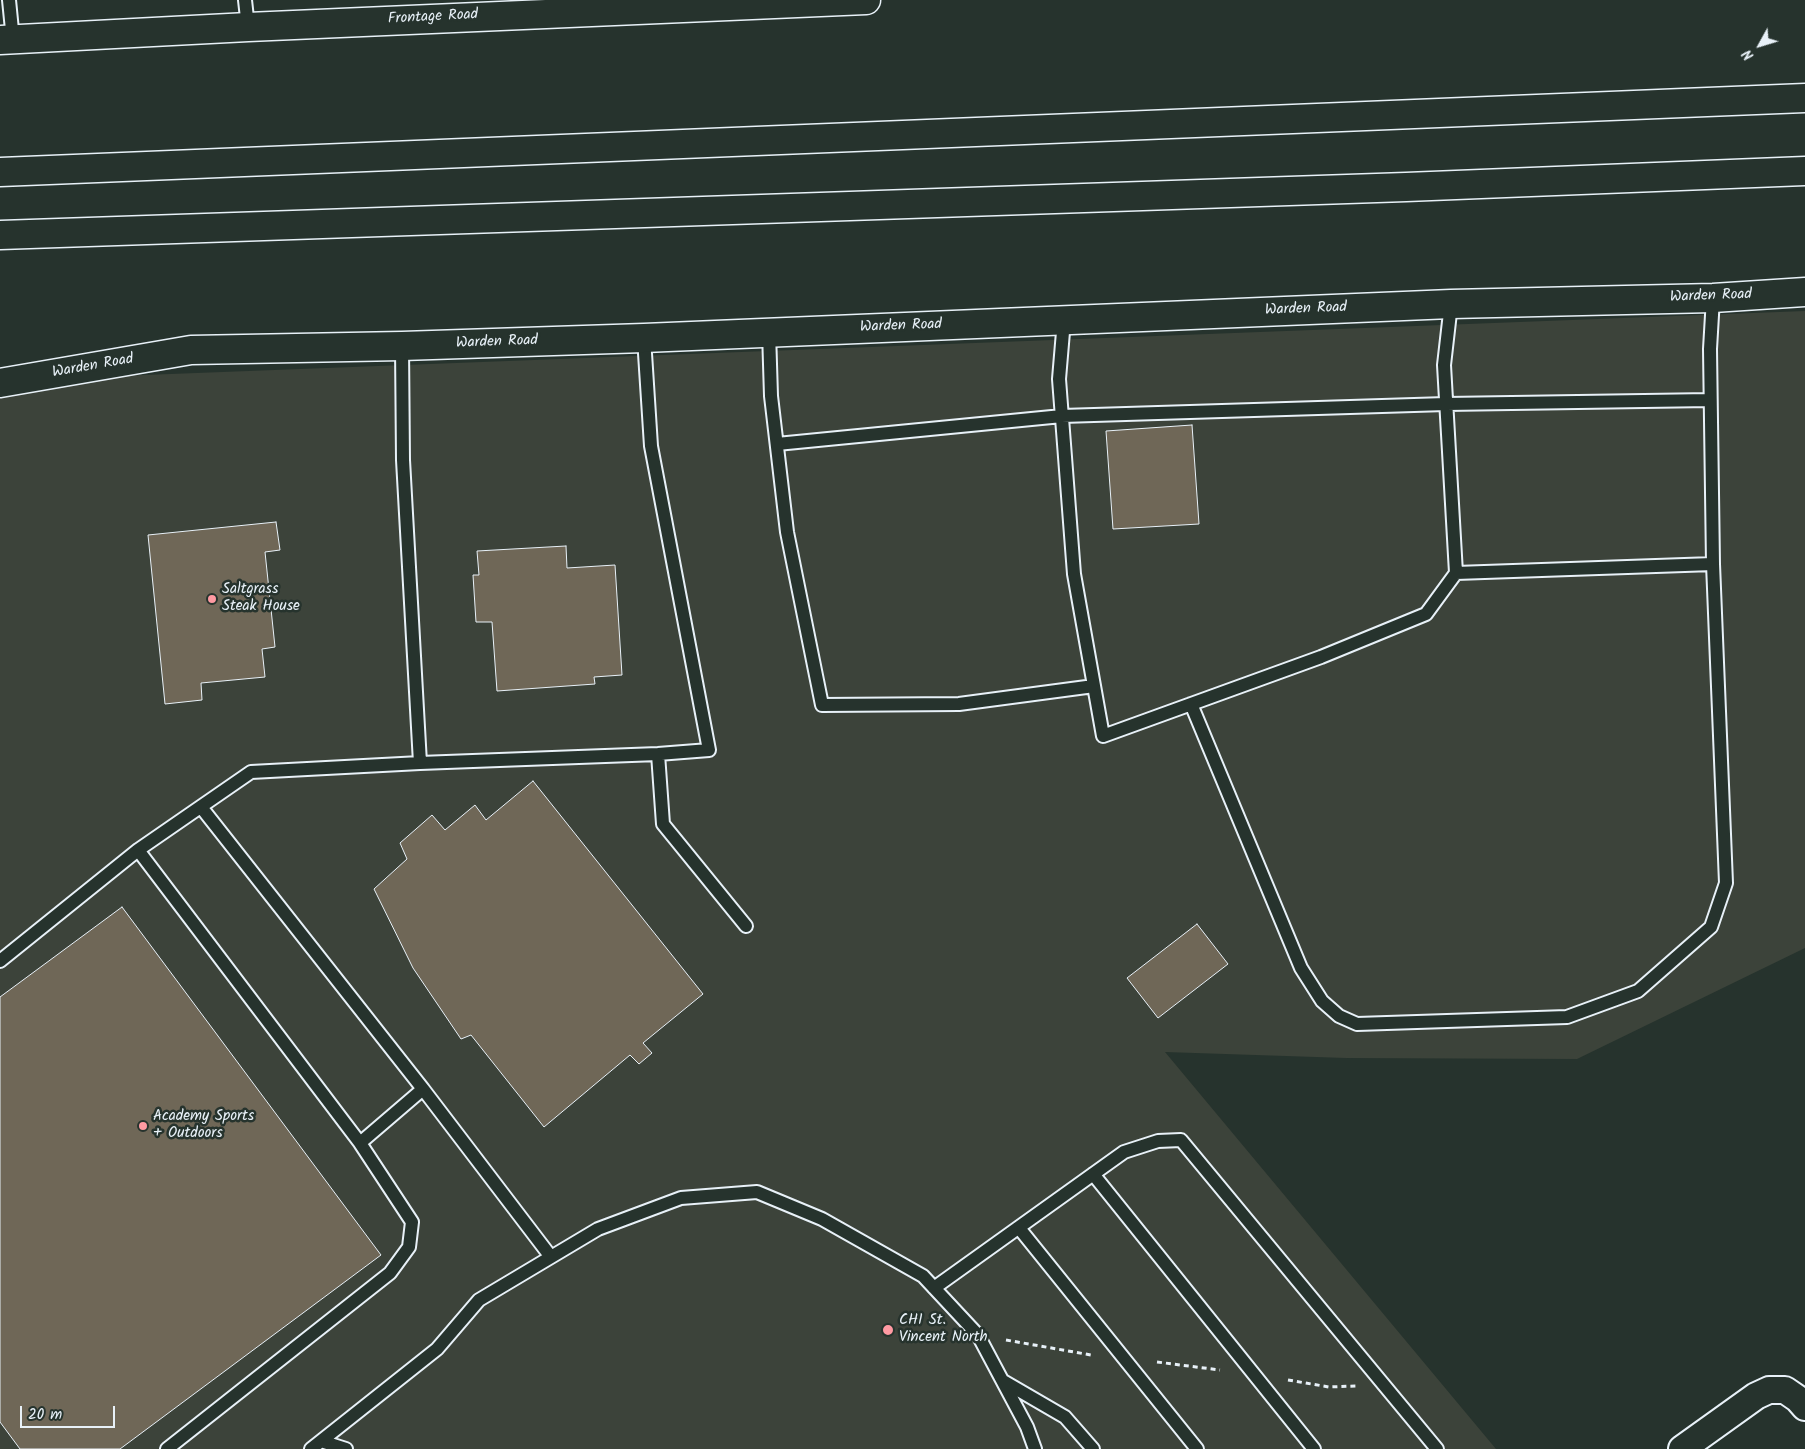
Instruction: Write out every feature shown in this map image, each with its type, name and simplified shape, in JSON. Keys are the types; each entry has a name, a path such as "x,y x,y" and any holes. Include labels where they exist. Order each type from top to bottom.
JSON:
{"main road":[{"name":"Frontage Road","path":"7,40 536,7 866,0"},
{"path":"0,172 1805,98"},
{"path":"0,235 1406,187 1805,171"},
{"name":"Warden Road","path":"0,383 190,350 402,346 644,338 1451,304 1713,298 1805,292"}],"street":[{"path":"1682,1449 1756,1396 1769,1390 1785,1390 1798,1399 1805,1408"}],"lane":[{"path":"7,40 8,0"},
{"path":"245,0 248,26"},
{"path":"1191,704 1301,968 1322,1001 1339,1016 1357,1024 1567,1017 1638,991 1711,927 1726,883 1713,564 1710,349 1713,298"},
{"path":"1064,320 1059,379 1074,574 1103,736 1321,657 1426,614 1456,572 1444,365 1451,304"},
{"path":"769,332 771,396 787,532 822,705 959,704 1094,686"},
{"path":"0,961 138,850 251,772 420,763 658,754 709,750 651,446 644,338"},
{"path":"402,346 403,460 420,763"},
{"path":"777,444 1062,416 1446,404 1710,400"},
{"path":"1456,572 1713,564"},
{"path":"658,754 662,824 746,926"},
{"path":"201,807 423,1089 551,1257"},
{"path":"138,850 360,1143 412,1222 409,1247 390,1273 167,1449"},
{"path":"360,1143 423,1089"},
{"path":"934,1288 1124,1152 1158,1141 1181,1140 1437,1449"},
{"path":"1093,1174 1314,1449"},
{"path":"316,1445 437,1349 479,1300 598,1229 682,1198 757,1192 822,1219 922,1276 978,1335 1027,1427 1035,1449"},
{"path":"1019,1228 1197,1449"},
{"path":"1002,1381 1065,1417 1093,1449"},
{"path":"316,1445 346,1449"}],"path":[{"path":"978,1335 1070,1352 1183,1364 1329,1387 1384,1385"}],"shaded area":[{"path":"1805,311 1805,948 1577,1059 1346,1058 1165,1052 1496,1449 0,1449 0,383 15,380"}],"building":[{"path":"1192,425 1199,524 1113,529 1106,431"},
{"name":"Saltgrass Steak House","path":"276,522 280,550 265,552 275,647 262,649 265,677 201,683 202,700 165,704 148,535"},
{"path":"566,546 567,568 615,565 622,675 594,677 595,684 497,691 492,622 476,622 473,575 479,575 477,551"},
{"path":"533,781 703,994 643,1043 652,1053 639,1064 630,1055 544,1127 471,1035 461,1039 413,968 374,889 407,859 400,843 432,815 445,830 475,805 486,820"},
{"name":"Academy Sports + Outdoors","path":"122,907 381,1255 120,1449 20,1449 0,1422 0,997"},
{"path":"1197,924 1228,964 1158,1018 1127,978"}],"place":[{"name":"Saltgrass Steak House","path":"212,599"},
{"name":"Academy Sports + Outdoors","path":"143,1126"},
{"name":"CHI St. Vincent North","path":"888,1330"}]}
